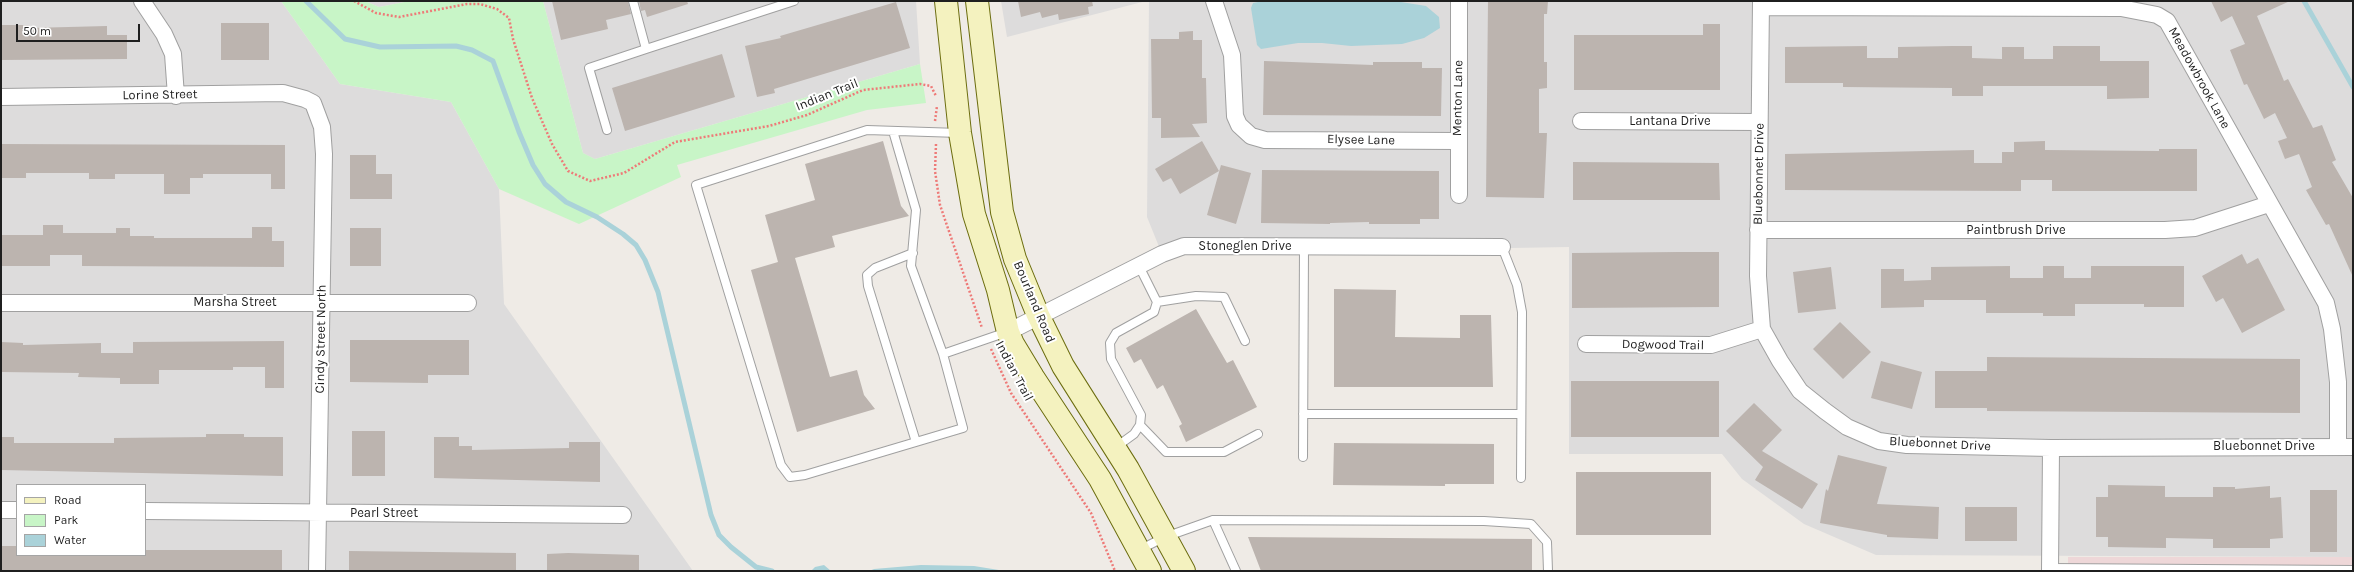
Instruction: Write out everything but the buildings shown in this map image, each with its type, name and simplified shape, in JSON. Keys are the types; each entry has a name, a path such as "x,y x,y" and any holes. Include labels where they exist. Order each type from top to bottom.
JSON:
{"main road":[{"name":"Bourland Road","path":"946,1 960,133 974,214 998,290 1008,332 1013,344 1029,370 1100,479 1150,571"},
{"name":"Bourland Road","path":"977,1 1002,212 1015,259 1038,315 1063,366 1115,448 1184,571"}],"street":[{"path":"142,1 164,34 173,54 176,96"},
{"name":"Elysee Lane","path":"1214,1 1232,55 1235,116 1246,133 1265,140 1458,141"},
{"name":"Menton Lane","path":"1459,1 1459,195"},
{"name":"Bluebonnet Drive","path":"1761,4 1758,276 1762,329 1780,362 1800,390 1847,427 1879,441 1907,445 2051,448 2345,446"},
{"name":"Meadowbrook Lane","path":"1761,4 2121,8 2156,15 2167,21 2326,303 2332,329 2345,446"},
{"name":"Lorine Street","path":"1,97 176,96 283,93 305,98 315,108"},
{"name":"Cindy Street North","path":"315,108 322,126 324,154 317,571"},
{"name":"Lantana Drive","path":"1581,121 1759,122"},
{"name":"Paintbrush Drive","path":"1758,230 2165,230 2195,228 2269,204"},
{"name":"Stoneglen Drive","path":"1008,332 1038,315 1173,249 1195,245 1502,247"},
{"name":"Marsha Street","path":"1,303 468,303"},
{"name":"Dogwood Trail","path":"1586,344 1711,345 1762,329"},
{"path":"2050,570 2051,448"},
{"path":"1,510 16,510"},
{"name":"Pearl Street","path":"146,511 623,515"}],"lane":[{"path":"633,1 646,49"},
{"path":"607,130 589,68 794,1"},
{"path":"893,131 916,210 911,266 943,354 963,428 805,475 790,477 781,465 696,185 867,130 960,133"},
{"path":"1303,457 1304,246"},
{"path":"1502,247 1517,285 1522,312 1521,478"},
{"path":"913,253 875,268 868,275 868,286 916,442"},
{"path":"1115,448 1134,434 1140,424 1141,415 1111,359 1110,343 1116,333 1154,312 1157,302 1139,266"},
{"path":"1157,302 1196,296 1224,297 1245,341"},
{"path":"943,354 1008,332"},
{"path":"1303,414 1521,414"},
{"path":"1140,424 1166,452 1224,452 1258,434"},
{"path":"1139,550 1166,537 1213,520 1484,521 1531,524 1547,542 1548,571"},
{"path":"1213,520 1236,571"},
{"path":"2050,570 2353,570"}],"path":[{"name":"Indian Trail","path":"354,1 376,13 399,17 467,4 480,4 497,9 509,18 513,39 532,98 552,144 568,171 590,181 624,173 675,142 769,126 807,115 863,90 920,84 931,86 938,100 935,117 936,171 940,205 987,340 1011,393 1091,512 1115,571"}],"shaded area":[{"path":"1,1 281,1 340,84 451,102 499,189 504,304 693,571 1,571"},
{"path":"365,1 410,1 379,7"},
{"path":"543,1 916,1 920,64 595,159 583,153"},
{"path":"1001,1 1146,1 1007,37"},
{"path":"1149,1 2353,1 2353,557 1876,555 1804,524 1742,479 1722,454 1569,454 1569,247 1162,254 1147,217"},
{"path":"2068,557 2353,557 2353,571 2068,571"}],"green space":[{"path":"281,1 365,1 379,7 410,1 543,1 583,153 595,159 920,64 926,103 867,110 677,165 681,177 579,224 499,189 451,102 340,84"}],"water":[{"path":"1263,1 1401,2 1426,6 1439,17 1440,28 1424,38 1402,44 1351,46 1322,43 1298,43 1261,49 1257,45 1251,8 1253,3"},
{"path":"824,565 831,571 811,571 815,567"},
{"path":"921,565 974,566 1005,571 869,571 874,569"}],"waterway":[{"path":"306,1 345,39 380,47 456,46 472,50 493,61 519,132 533,165 545,184 566,202 597,217 623,234 636,245 645,260 658,292 711,515 719,535 731,547 756,567 772,571"},
{"path":"2304,1 2353,87"}]}
